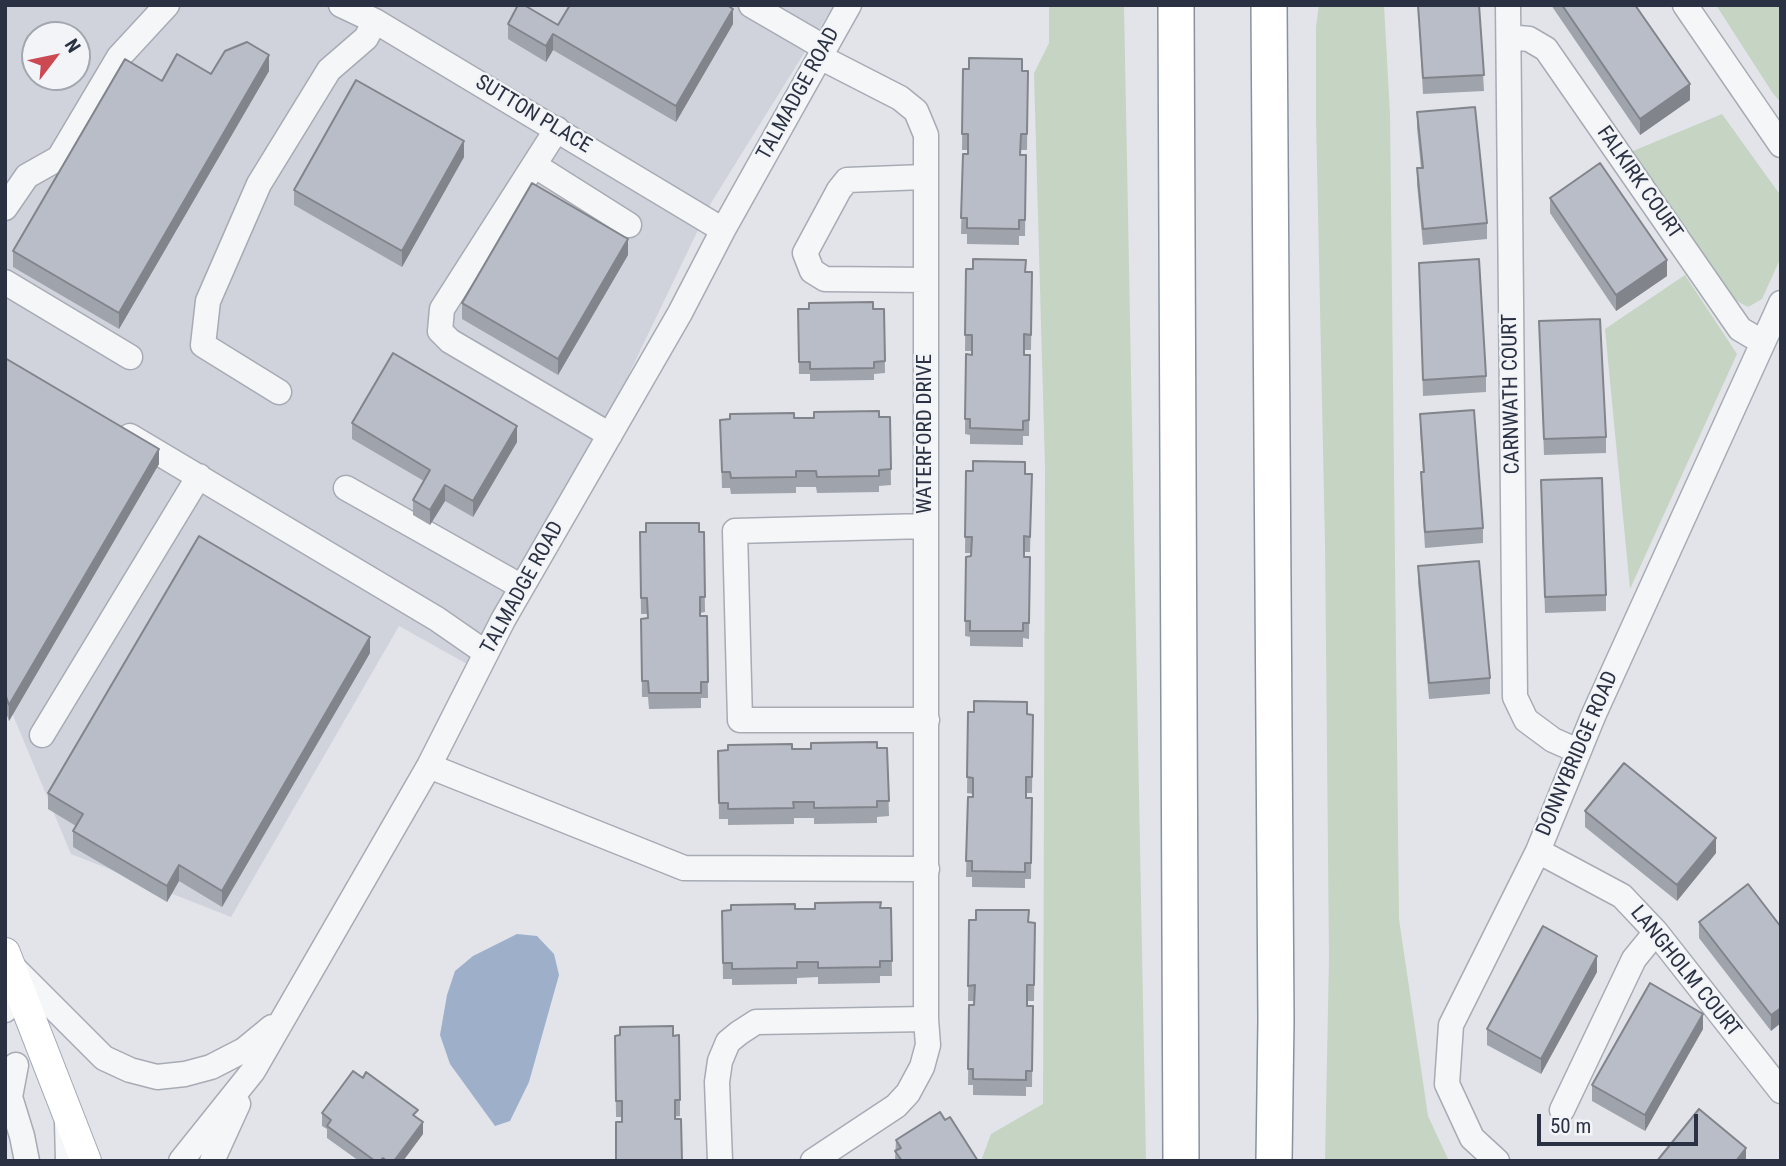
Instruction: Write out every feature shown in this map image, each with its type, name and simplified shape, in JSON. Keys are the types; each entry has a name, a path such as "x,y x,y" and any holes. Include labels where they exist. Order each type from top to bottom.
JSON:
{"highway":[{"path":"1176,5 1181,1161"},
{"path":"1269,5 1276,1020 1274,1161"}],"main road":[{"path":"10,979 44,1054 86,1161"}],"street":[{"path":"5,208 27,176 59,159 118,57 167,5"},
{"name":"SUTTON PLACE","path":"341,5 374,21 723,230"},
{"name":"WATERFORD DRIVE","path":"751,5 900,99 916,111 926,135 928,1045 922,1068 908,1093 830,1156"},
{"name":"TALMADGE ROAD","path":"180,1161 253,1071 284,1018 429,766 522,587 680,313 723,230 849,5"},
{"name":"CARNWATH COURT","path":"1508,5 1516,697 1526,720 1553,740 1578,751"},
{"path":"1685,5 1781,145"},
{"path":"279,392 203,345 208,301 259,184 329,70 366,38 374,21"},
{"name":"FALKIRK COURT","path":"1509,37 1529,39 1546,49 1740,329 1762,342"},
{"path":"557,129 442,309 440,331 450,341 610,435"},
{"path":"534,165 629,225"},
{"path":"924,177 847,180 805,253 812,271 825,279 926,280"},
{"path":"5,282 130,357"},
{"name":"DONNYBRIDGE ROAD","path":"1497,1161 1472,1138 1447,1084 1451,1025 1538,851 1578,751 1781,303"},
{"path":"114,427 199,475 437,619 486,653"},
{"path":"43,735 199,475"},
{"path":"346,488 522,587"},
{"path":"926,526 735,531 740,720 927,720"},
{"path":"429,766 684,868 927,869"},
{"name":"LANGHOLM COURT","path":"1538,851 1622,896 1656,932 1781,1091"},
{"path":"1562,1110 1634,958 1656,932"},
{"path":"10,979 104,1058 130,1070 157,1077 211,1067 244,1050 284,1018"},
{"path":"720,1161 720,1060 728,1042 739,1033 756,1022 926,1018"},
{"path":"27,1161 10,1097 11,1070 44,1054"},
{"path":"212,1161 253,1071"},
{"path":"66,1110 68,1161"}],"shaded area":[{"path":"5,5 834,5 711,203 485,674 399,626 231,917 71,854 5,696"}],"green space":[{"path":"1049,5 1124,5 1146,1161 981,1161 991,1134 1043,1104 1045,467 1034,73 1049,43"},
{"path":"1319,5 1384,5 1390,114 1399,919 1428,1116 1449,1161 1325,1161 1329,958 1325,543 1316,118 1316,27"},
{"path":"1716,5 1781,5 1781,103 1772,92"},
{"path":"1722,114 1781,196 1781,257 1762,299 1748,307 1733,299 1633,151"},
{"path":"1685,275 1737,354 1630,589 1605,329"}],"water":[{"path":"517,934 537,936 554,954 559,975 529,1082 510,1121 495,1126 450,1064 440,1035 447,995 455,971 473,956"}],"building":[{"path":"518,5 524,5 558,25 570,5 727,5 733,9 676,106 553,34 546,46 508,24"},
{"path":"1418,5 1479,5 1484,75 1423,78"},
{"path":"1562,5 1635,5 1690,84 1640,119"},
{"path":"247,42 269,55 119,313 13,251 125,59 162,81 177,54 211,74 225,51"},
{"path":"969,58 1022,59 1022,71 1028,71 1027,134 1021,134 1020,155 1026,155 1025,220 1019,220 1019,229 967,228 967,218 961,218 963,154 968,154 968,134 962,134 963,69 969,69"},
{"path":"356,80 464,141 402,251 294,190"},
{"path":"1475,107 1487,223 1423,229 1417,168 1423,168 1417,112"},
{"path":"1600,163 1667,260 1616,295 1550,198"},
{"path":"532,183 628,239 558,359 462,303"},
{"path":"973,259 1026,260 1025,272 1032,272 1031,335 1024,334 1024,355 1030,355 1029,420 1023,421 1023,430 970,428 970,419 965,419 966,354 972,355 972,335 965,335 966,269 973,269"},
{"path":"1479,259 1486,376 1423,380 1419,263"},
{"path":"873,302 873,309 884,309 885,361 874,362 874,368 810,369 810,362 799,362 798,309 809,309 809,303"},
{"path":"1600,319 1606,437 1544,439 1539,321"},
{"path":"393,353 517,426 473,501 445,485 430,510 413,500 430,470 352,423"},
{"path":"5,358 159,449 9,705 5,694"},
{"path":"1474,410 1483,528 1425,532 1420,414"},
{"path":"879,411 879,417 890,417 891,469 879,470 879,476 817,477 816,471 796,471 796,477 731,478 730,472 722,472 720,420 730,419 730,414 794,413 794,418 814,418 814,412"},
{"path":"973,461 1025,462 1025,474 1032,474 1030,537 1024,536 1024,557 1030,557 1029,623 1023,623 1023,631 970,631 970,621 965,621 966,557 971,556 972,537 965,537 966,471 973,471"},
{"path":"1602,478 1606,595 1545,597 1541,480"},
{"path":"646,523 699,523 699,532 704,532 705,597 700,597 700,616 707,616 708,682 701,682 701,693 649,693 648,681 642,681 641,619 648,618 647,598 641,598 640,532 646,532"},
{"path":"199,536 370,637 222,891 179,865 167,886 73,831 83,814 48,793"},
{"path":"1479,561 1490,678 1429,683 1418,566"},
{"path":"974,701 1027,702 1027,714 1033,715 1032,777 1026,777 1026,798 1032,798 1031,863 1025,863 1025,872 972,871 972,861 966,861 968,797 973,797 973,778 967,777 968,712 974,712"},
{"path":"877,742 877,748 887,748 889,801 877,801 877,807 814,808 814,802 793,802 794,808 728,809 728,803 719,803 718,751 728,750 728,745 792,744 792,749 811,749 811,743"},
{"path":"1624,763 1716,838 1677,885 1585,811"},
{"path":"1748,884 1781,927 1781,1008 1771,1015 1699,922"},
{"path":"881,902 880,908 891,908 892,961 880,961 880,967 818,968 818,962 797,962 797,968 732,969 732,963 723,963 722,911 731,910 731,905 795,904 795,909 815,909 815,903"},
{"path":"976,910 1029,910 1028,922 1035,923 1034,985 1027,985 1027,1006 1033,1006 1032,1071 1026,1071 1026,1080 973,1079 973,1069 968,1069 969,1005 974,1005 975,985 968,986 969,920 976,920"},
{"path":"1543,926 1597,956 1541,1059 1487,1029"},
{"path":"1650,983 1703,1014 1645,1115 1592,1085"},
{"path":"673,1026 673,1036 679,1035 680,1100 675,1100 675,1119 681,1119 682,1161 616,1161 616,1122 622,1122 622,1101 616,1101 615,1036 620,1035 620,1027"},
{"path":"353,1071 363,1078 366,1072 418,1110 413,1115 423,1122 394,1161 383,1158 375,1161 327,1126 331,1120 322,1113"},
{"path":"1699,1109 1746,1148 1736,1161 1657,1161"},
{"path":"940,1112 945,1120 950,1117 978,1161 902,1161 895,1151 901,1148 896,1140"}]}
